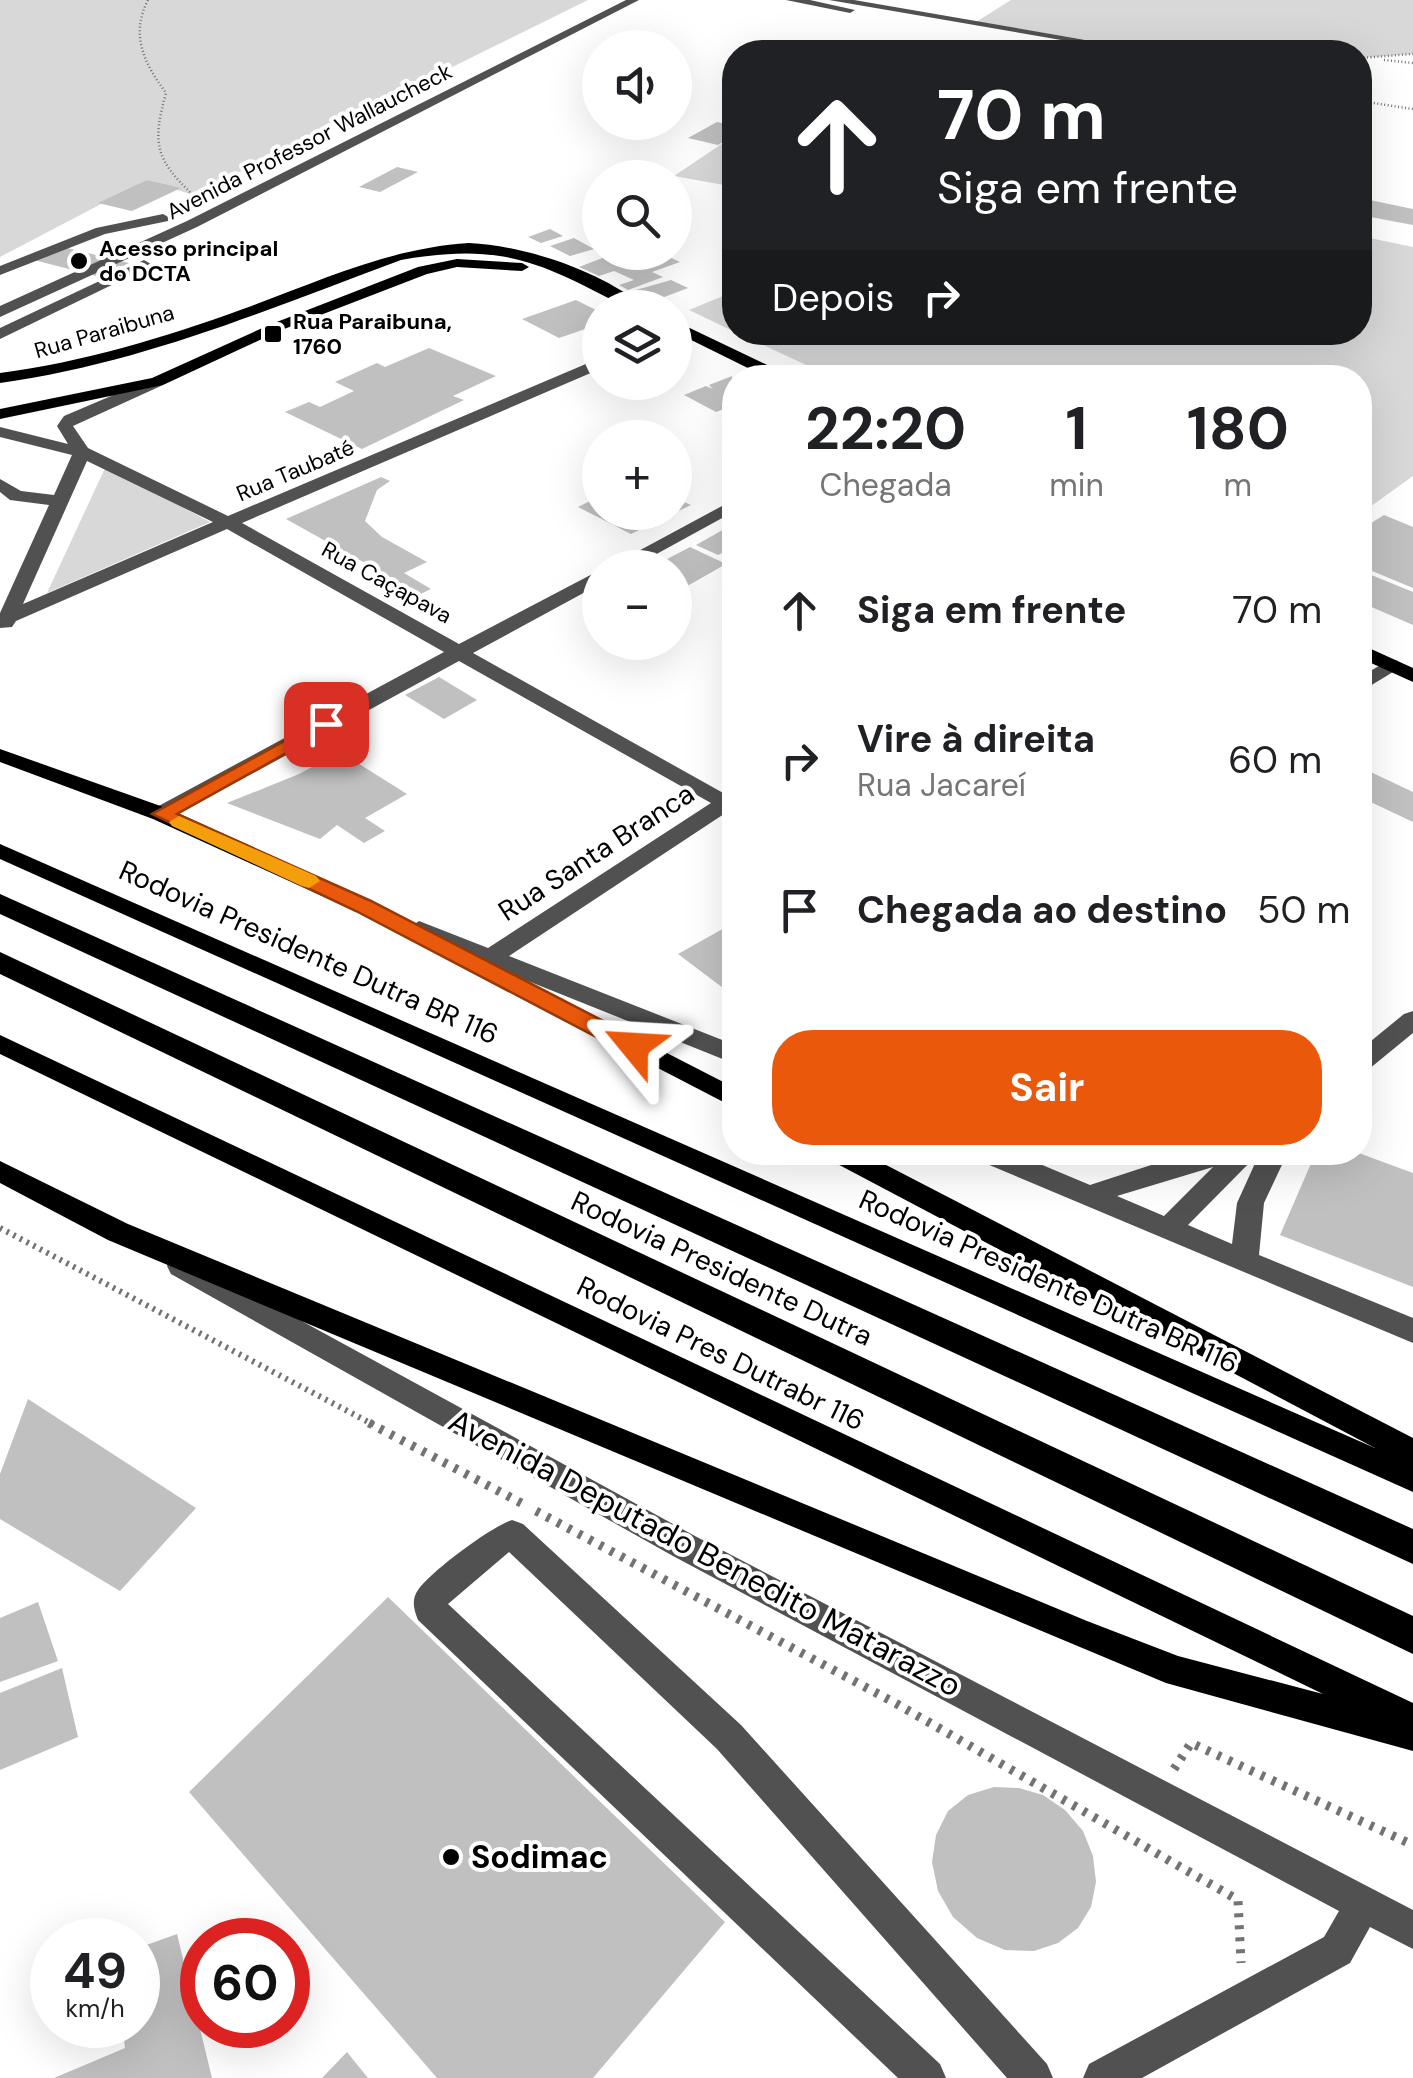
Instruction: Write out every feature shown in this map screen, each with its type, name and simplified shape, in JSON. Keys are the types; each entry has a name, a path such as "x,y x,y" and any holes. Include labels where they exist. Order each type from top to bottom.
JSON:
{"highway":[{"name":"Rodovia Presidente Dutra","path":"0,903 1413,1547"},
{"name":"Rodovia Presidente Dutra","path":"0,962 1413,1636"}],"main road":[{"name":"Rua Paraibuna","path":"0,378 44,374 154,343 398,256 440,246 487,244 518,250 586,280"},
{"path":"0,414 157,382 274,328 423,270 457,263 505,263 586,280 605,290"},
{"path":"692,336 754,365"},
{"path":"0,368 44,374"},
{"path":"1372,655 1413,676"},
{"path":"0,756 162,814 363,906 722,1093"},
{"name":"Rodovia Presidente Dutra BR 116","path":"0,851 1413,1479"},
{"name":"Rodovia Pres Dutrabr 116","path":"0,1044 1413,1720"},
{"path":"862,1165 1413,1453"},
{"name":"Avenida Deputado Benedito Matarazzo","path":"0,1170 118,1232"},
{"path":"118,1232 1178,1672 1413,1734"}],"street":[{"name":"Avenida Professor Wallaucheck","path":"234,185 601,0"},
{"name":"Avenida Professor Wallaucheck","path":"0,312 192,224 634,0"},
{"path":"791,0 1027,40"},
{"path":"834,0 1076,40"},
{"name":"Avenida Professor Wallaucheck","path":"0,271 101,230 170,215 72,259"},
{"path":"0,334 157,258 192,224"},
{"name":"Rua Taubaté","path":"4,625 582,371"},
{"path":"4,625 82,452 65,426 70,419 157,382"},
{"name":"Rua Caçapava","path":"0,432 82,452 229,523 722,796"},
{"path":"0,484 8,501 62,501"},
{"path":"649,550 722,511"},
{"path":"162,814 582,586"},
{"path":"1372,677 1391,664"},
{"name":"Rua Santa Branca","path":"489,958 722,808"},
{"path":"363,906 722,1049"},
{"path":"1372,1055 1407,1032"},
{"path":"1016,1165 1413,1331"},
{"path":"1091,1195 1181,1165"},
{"path":"1170,1228 1233,1165"},
{"path":"1245,1260 1246,1210 1267,1165"},
{"name":"Avenida Deputado Benedito Matarazzo","path":"118,1232 684,1546 1413,1930"},
{"path":"926,2078 430,1609 430,1598 512,1534 729,1737 1033,2078"},
{"path":"1103,2078 1338,1950 1363,1904"}],"path":[{"path":"148,0 137,17 139,44 146,68 166,93 154,133 164,168 193,195"},
{"path":"1372,57 1413,54"},
{"path":"1372,59 1413,63"},
{"path":"1372,102 1413,107"},
{"path":"0,1228 880,1695 938,1731 1153,1847 1238,1900 1244,1961 1228,1970"},
{"path":"1158,1796 1191,1742 1413,1845"}],"shaded area":[{"path":"0,0 588,0 193,195 147,180 0,257"},
{"path":"1011,0 1413,0 1413,54 1372,57 1372,40 1088,40 976,22"},
{"path":"722,144 722,185 692,179 692,164"},
{"path":"1372,238 1413,247 1413,476 1372,505 1372,365 806,365 763,345 1372,345"},
{"path":"722,296 722,326 692,311 692,309"},
{"path":"106,466 210,522 47,593"}],"building":[{"path":"722,123 722,143 718,145 692,136"},
{"path":"397,167 418,172 380,192 359,187"},
{"path":"147,180 181,188 132,211 98,203"},
{"path":"1372,200 1413,209 1413,225 1372,217"},
{"path":"550,229 563,236 541,243 528,237"},
{"path":"574,238 582,242 582,252 570,256 550,246"},
{"name":"Acesso principal do DCTA","path":"59,246 129,263 100,277 30,259"},
{"path":"586,270 658,270 652,272 663,277 628,290 619,285 634,280 614,271 599,276"},
{"path":"671,280 688,288 683,290 636,290"},
{"path":"576,300 582,303 582,330 559,338 522,319"},
{"path":"429,348 496,376 453,396 464,400 362,449 285,412 309,402 320,407 354,391 335,382 377,363 385,367"},
{"path":"722,380 722,410 716,412 692,399 692,392 706,386 713,389 709,385"},
{"path":"381,477 390,481 377,490 365,521 382,537 427,562 404,573 431,589 406,601 377,584 390,577 286,519"},
{"path":"1384,515 1413,527 1413,588 1372,571 1372,522"},
{"path":"722,530 722,553 718,555 696,545"},
{"path":"690,547 722,562 722,566 692,583 692,550 684,550"},
{"path":"1372,575 1413,592 1413,625 1372,607"},
{"path":"439,677 477,700 444,719 405,695"},
{"path":"340,752 407,794 365,818 385,831 364,843 337,825 320,839 227,803 299,774"},
{"path":"1372,773 1413,792 1413,822 1372,803"},
{"path":"722,929 722,987 678,954"},
{"path":"1372,1158 1413,1173 1413,1287 1280,1235 1310,1165 1372,1165"},
{"path":"28,1399 196,1508 120,1591 0,1519 0,1474"},
{"name":"Sodimac","path":"388,1597 725,1922 593,2078 437,2078 310,1932 310,1918 298,1918 189,1792"},
{"path":"38,1602 58,1661 0,1682 0,1618"},
{"path":"62,1668 78,1737 0,1770 0,1693"},
{"path":"994,1787 1019,1788 1043,1795 1065,1810 1083,1831 1093,1856 1096,1882 1091,1907 1078,1928 1058,1943 1034,1951 1005,1950 977,1938 953,1917 938,1891 932,1862 936,1835 948,1811 968,1795"},
{"path":"177,1934 180,1946 180,2048 205,2048 212,2078 54,2078 125,2048 160,2048 160,1940"},
{"path":"347,2052 368,2078 322,2078"}],"slow traffic":[{"path":"179,822 309,881"}],"place":[{"name":"Acesso principal do DCTA","path":"79,261"},
{"name":"Rua Paraibuna, 1760","path":"273,334"},
{"name":"Sodimac","path":"451,1857"}],"route":[{"path":"326,724 162,814 363,906 634,1046"}]}
